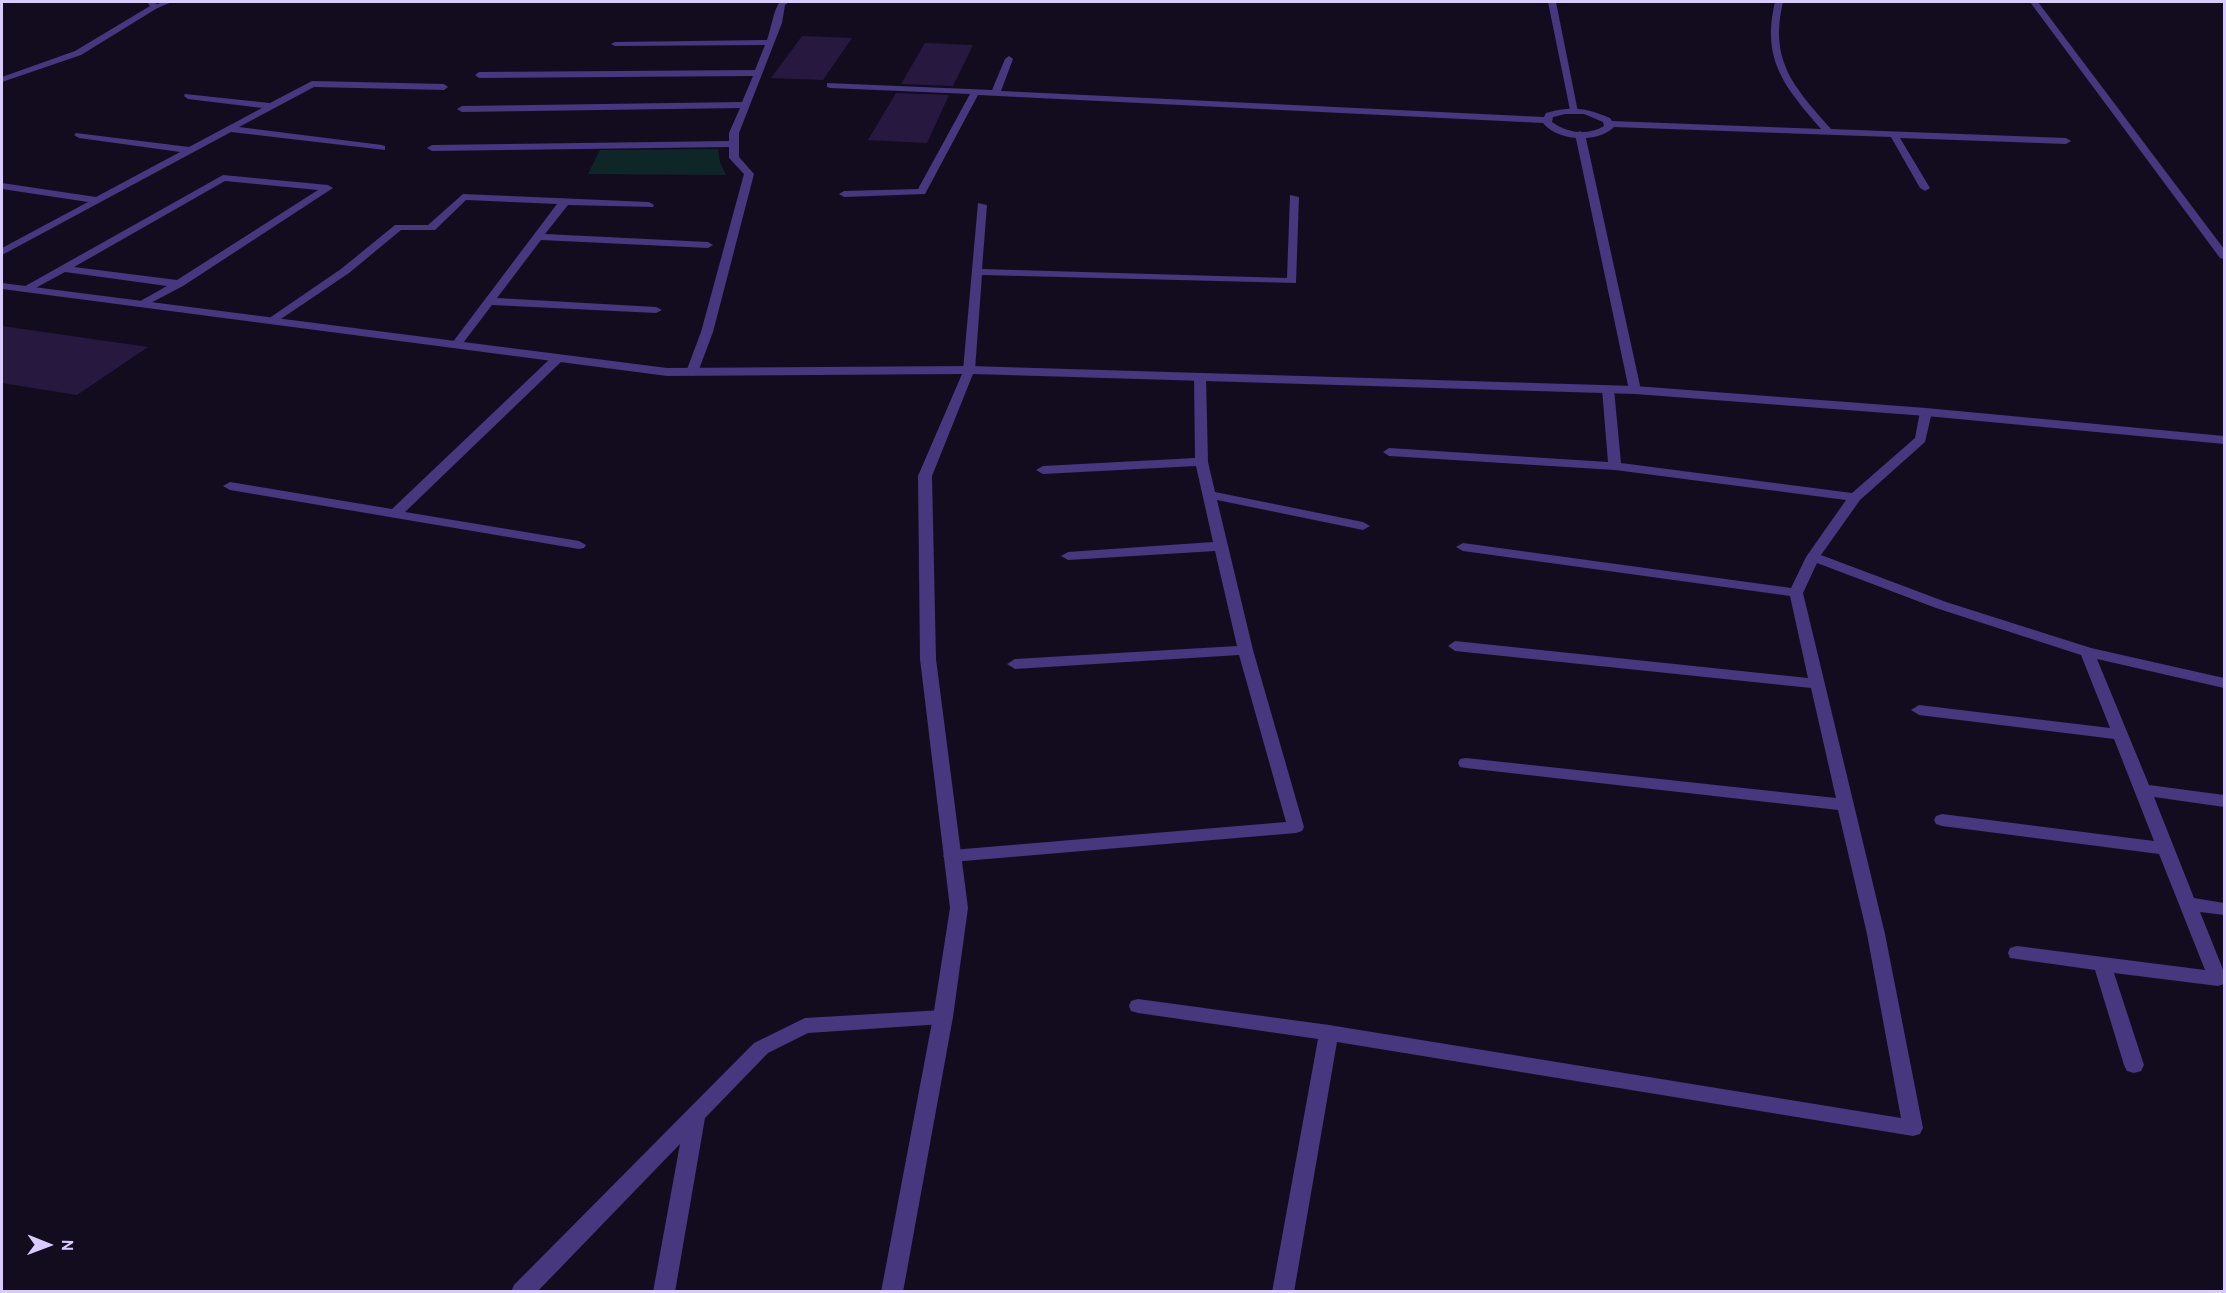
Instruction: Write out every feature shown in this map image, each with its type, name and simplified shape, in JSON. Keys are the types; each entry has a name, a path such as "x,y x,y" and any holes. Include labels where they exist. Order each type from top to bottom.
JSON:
{"street":[{"path":"2,80 78,52 153,4 168,2"},
{"path":"692,372 706,332 749,174 734,158 734,133 778,23 781,4 785,2"},
{"path":"1552,2 1575,110"},
{"path":"1779,2 1775,12 1774,45 1788,84 1828,132"},
{"path":"2034,2 2224,256"},
{"path":"615,44 771,42"},
{"path":"995,94 1009,59"},
{"path":"480,75 758,73"},
{"path":"2,252 312,84 444,87"},
{"path":"830,86 1546,120"},
{"path":"844,194 921,192 975,93"},
{"path":"188,96 271,106"},
{"path":"462,109 745,105"},
{"path":"1546,120 1549,115 1556,112 1575,110 1595,114 1610,124 2066,141"},
{"path":"1546,120 1551,127 1580,134 1599,133 1610,124"},
{"path":"230,129 382,148"},
{"path":"1580,134 1635,390"},
{"path":"79,135 190,150"},
{"path":"1894,135 1925,188"},
{"path":"432,148 734,144"},
{"path":"26,289 223,178 328,188 179,284 141,304"},
{"path":"2,186 98,200"},
{"path":"271,321 345,271 399,226 431,228 463,197 649,205"},
{"path":"977,272 1292,281 1294,197"},
{"path":"456,345 565,201"},
{"path":"892,1292 944,1017 958,908 928,659 925,476 969,370 982,205"},
{"path":"538,237 708,245"},
{"path":"63,268 179,284"},
{"path":"2,286 667,372 969,370 1635,390 1926,412 2224,440"},
{"path":"489,301 656,310"},
{"path":"396,513 558,358"},
{"path":"952,856 1296,827 1245,650 1202,462 1200,377"},
{"path":"1608,389 1615,466"},
{"path":"1138,1006 1329,1033 1913,1128 1876,934 1796,593 1813,557 1855,497 1921,439 1926,412"},
{"path":"1389,452 1615,466 1855,497"},
{"path":"1043,470 1202,462"},
{"path":"230,486 579,545"},
{"path":"1211,495 1364,526"},
{"path":"1068,556 1222,546"},
{"path":"1463,547 1796,593"},
{"path":"1813,557 1941,605 2087,652 2224,683"},
{"path":"1455,646 1817,684"},
{"path":"1015,664 1245,650"},
{"path":"2017,953 2218,979 2087,652"},
{"path":"1918,710 2121,735"},
{"path":"1466,763 1846,805"},
{"path":"2142,790 2224,801"},
{"path":"1942,820 2166,849"},
{"path":"2188,903 2224,909"},
{"path":"2102,964 2134,1065"},
{"path":"522,1292 761,1048 805,1026 944,1017"},
{"path":"1283,1292 1329,1033"},
{"path":"664,1292 696,1114"}],"green space":[{"path":"718,149 720,162 726,175 588,174 600,150"}],"building":[{"path":"802,36 852,38 823,80 771,78"},
{"path":"925,43 973,45 953,86 901,84"},
{"path":"896,93 949,95 927,143 868,140"},
{"path":"2,326 148,347 77,395 2,383"}]}
